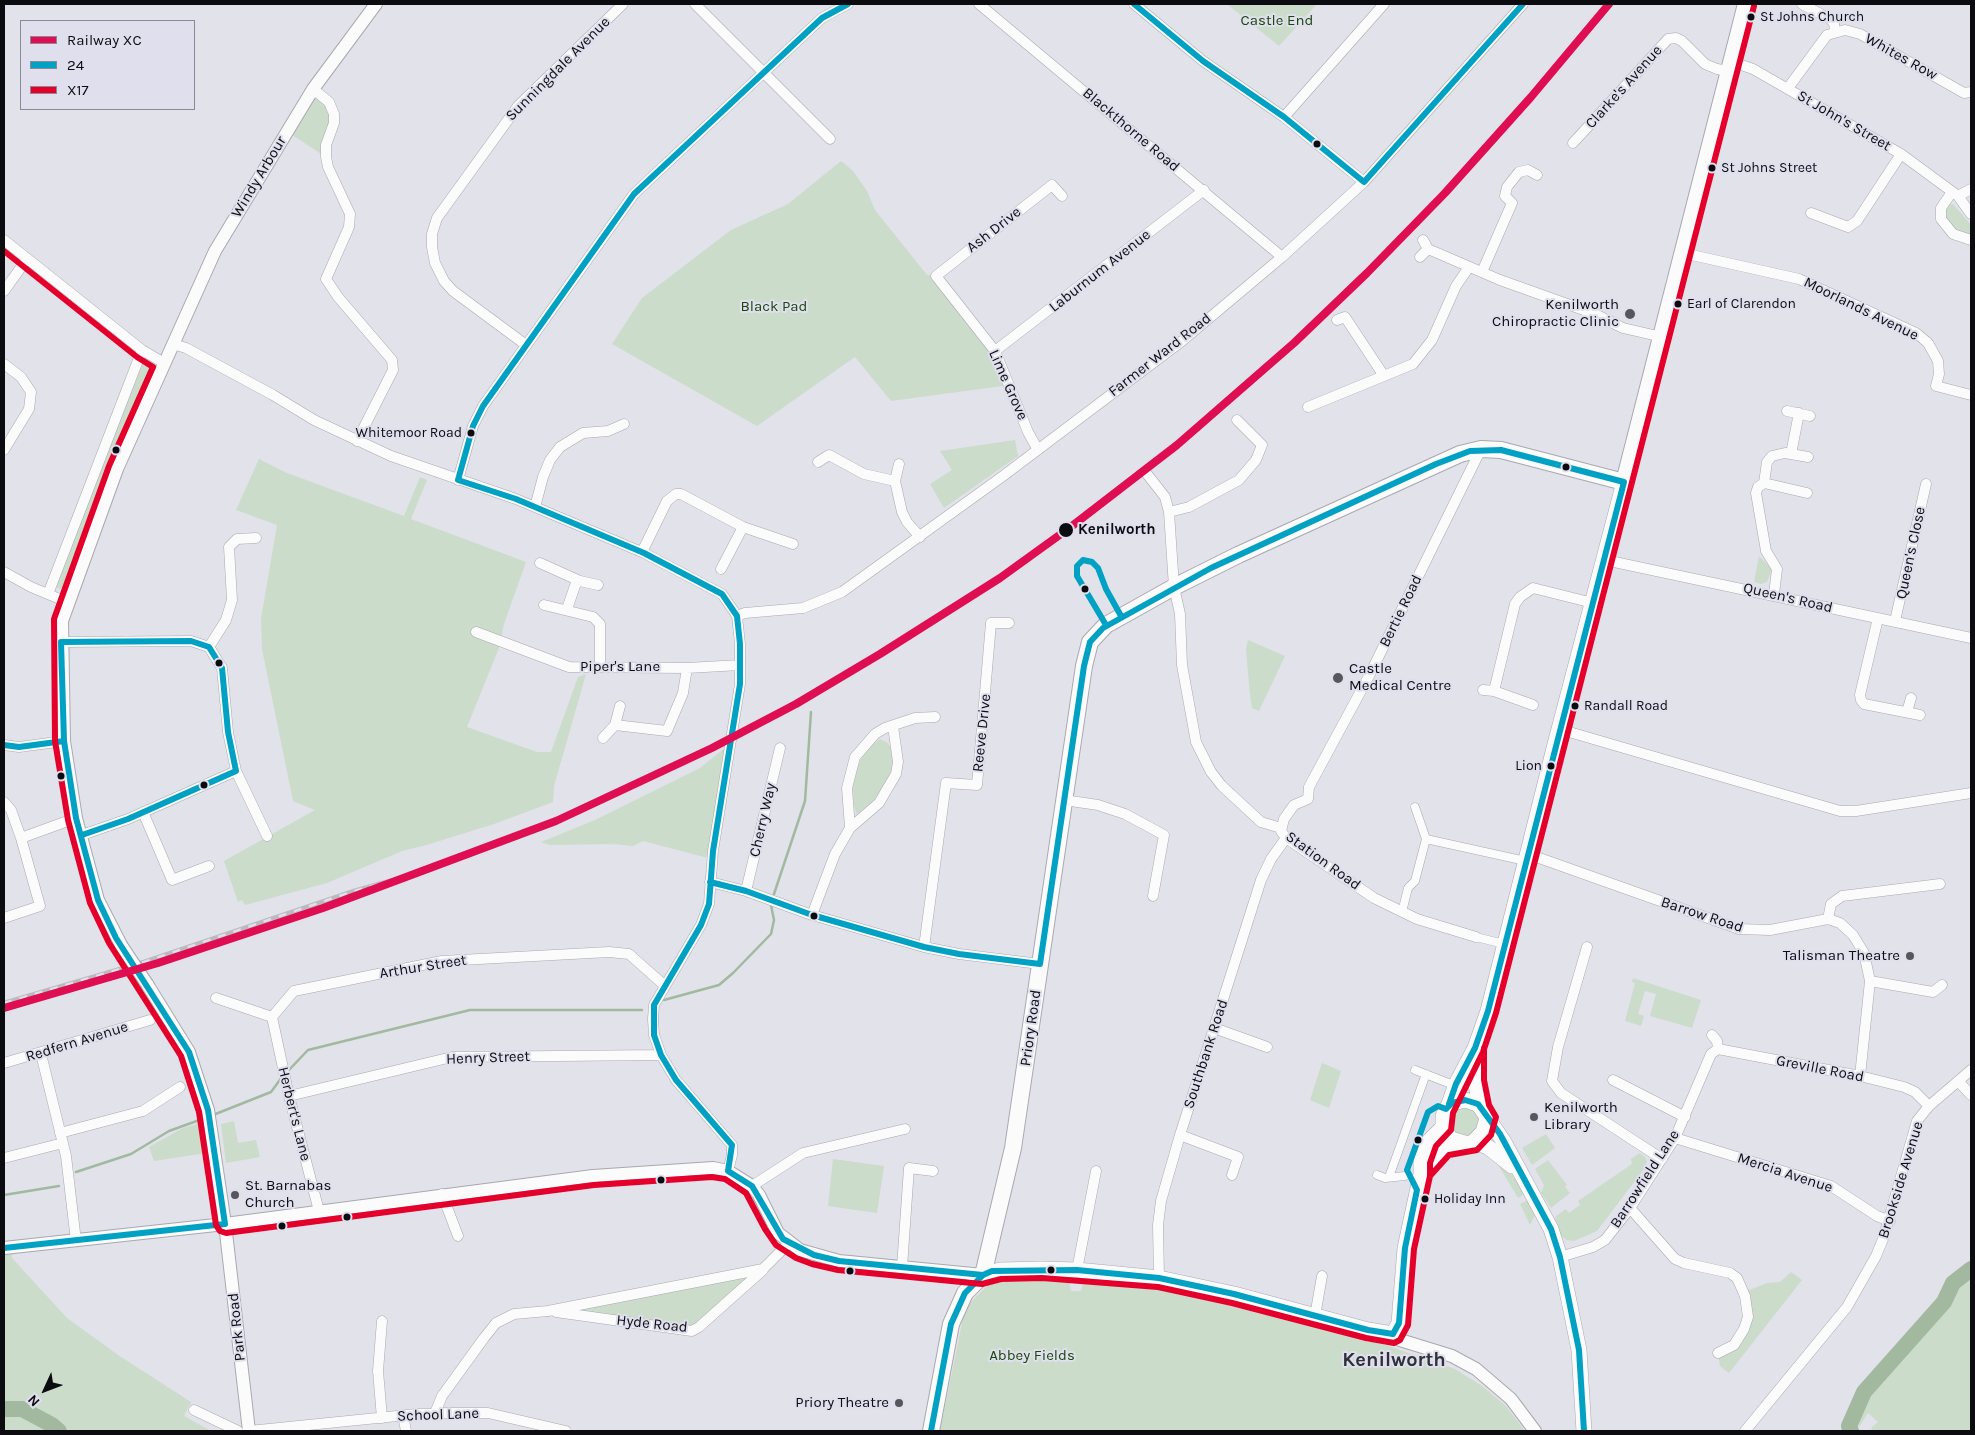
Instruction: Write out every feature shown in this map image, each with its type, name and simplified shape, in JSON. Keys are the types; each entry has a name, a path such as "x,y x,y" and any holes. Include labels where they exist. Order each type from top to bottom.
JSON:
{"main road":[{"path":"931,1431 951,1324 965,1293 983,1275 1000,1270 1077,1270 1159,1278 1234,1294 1315,1316 1393,1334 1399,1323 1405,1248 1421,1174 1421,1161 1429,1141 1443,1127 1447,1106 1475,1048 1488,1011 1524,857 1605,560 1746,4"},
{"name":"Priory Road","path":"983,1275 1013,1148 1086,654 1090,642 1099,631 1121,616 1174,587 1460,454 1481,450 1500,450 1624,482"},
{"path":"1421,1174 1434,1156 1445,1146 1466,1142 1483,1132 1484,1113 1475,1081 1475,1048"},
{"path":"1447,1106 1459,1100 1469,1100 1484,1113 1500,1134 1544,1214 1560,1257 1567,1286 1581,1366 1584,1431"},
{"path":"1443,1127 1451,1139 1488,1147 1521,1174"}],"street":[{"name":"Windy Arbour","path":"76,818 64,741 61,642 62,621 67,602 117,469 215,251 312,89 376,4"},
{"name":"Sunningdale Avenue","path":"526,345 453,291 444,281 435,263 432,234 437,218 518,106 623,4"},
{"path":"695,4 830,139"},
{"path":"458,480 473,426 482,406 634,194 763,71 822,18 848,4"},
{"name":"Blackthorne Road","path":"979,4 1282,257"},
{"path":"1134,4 1203,61 1284,117 1364,182"},
{"path":"1284,117 1384,4"},
{"name":"Farmer Ward Road","path":"737,616 746,613 797,609 827,600 848,589 1038,450 1182,340 1282,257 1364,182 1523,4"},
{"path":"1788,88 1827,35 1835,31 1834,23 1830,19 1802,4"},
{"name":"Whites Row","path":"1835,31 1845,30 1860,34 1969,94"},
{"name":"Clarke's Avenue","path":"1573,143 1668,39 1676,38 1682,41 1705,64 1717,69 1729,66"},
{"name":"St John's Street","path":"1729,66 1753,69 1901,154 1955,194 1971,214"},
{"path":"312,89 329,102 334,114 334,123 326,145 326,156 328,167 350,214 349,226 326,278 338,297 392,360 393,370 357,441"},
{"path":"1811,213 1848,227 1857,221 1901,154"},
{"path":"1482,272 1512,203 1505,196 1507,187 1520,172 1528,170 1537,174"},
{"name":"Ash Drive","path":"936,276 1050,182 1062,196"},
{"path":"1971,189 1955,194 1941,208 1941,219 1953,234 1971,240"},
{"name":"Laburnum Avenue","path":"995,351 1204,190"},
{"path":"4,240 142,350 164,363"},
{"path":"1420,257 1426,245 1468,267 1595,314 1623,328 1662,337"},
{"name":"Moorlands Avenue","path":"1683,253 1799,279 1916,333 1928,343 1938,361 1939,374 1936,386 1971,395"},
{"path":"4,291 27,259"},
{"path":"1308,407 1413,364 1432,340 1456,286 1468,267"},
{"name":"Lime Grove","path":"936,276 995,351 1028,432 1038,450"},
{"path":"1337,320 1345,317 1384,376"},
{"path":"173,344 186,348 273,395 314,420 357,441 391,456 535,507 642,552 722,594 737,616 740,665 736,713 710,882 709,904 701,925 664,985 654,1005 653,1019 654,1035 661,1056 676,1080 732,1145 732,1155 728,1171"},
{"path":"48,594 142,350"},
{"path":"4,364 21,377 31,392 29,409 4,450"},
{"path":"1787,410 1810,416"},
{"path":"1792,454 1799,413"},
{"path":"1169,512 1189,507 1239,480 1256,460 1262,445 1237,420"},
{"path":"535,507 550,460 560,447 583,433 595,430 608,431 624,424"},
{"name":"Bertie Road","path":"1281,828 1284,818 1294,806 1308,799 1309,787 1370,674 1481,450"},
{"path":"818,462 830,452 864,474 895,480"},
{"path":"1764,484 1769,459 1778,453 1808,457"},
{"path":"899,464 895,480 902,512 906,522 920,537"},
{"name":"Station Road","path":"1147,474 1165,497 1169,512 1174,587 1179,603 1182,665 1190,719 1201,755 1222,786 1261,822 1281,828 1286,838 1367,893 1401,912 1429,923 1476,937"},
{"path":"1774,594 1777,569 1766,552 1756,499 1758,487 1764,484 1806,493"},
{"name":"Queen's Close","path":"1895,621 1926,484"},
{"path":"642,552 667,501 676,494 681,494 743,527 793,544"},
{"path":"721,569 743,527"},
{"path":"209,647 226,620 232,600 229,547 238,539 256,538"},
{"name":"Queen's Road","path":"1605,560 1774,594 1971,638"},
{"path":"540,563 578,580 598,585"},
{"path":"4,572 67,602"},
{"path":"567,610 578,580"},
{"path":"1533,705 1489,691 1515,604 1520,597 1533,588 1593,603"},
{"path":"544,605 593,617 600,624 600,667"},
{"path":"1878,618 1860,695 1861,700 1864,704 1920,715"},
{"name":"Reeve Drive","path":"924,947 946,783 977,785 992,623 1009,623"},
{"name":"Piper's Lane","path":"476,632 569,667 687,668 740,665"},
{"path":"61,642 191,641 209,647 222,668 228,732 236,771 267,836"},
{"path":"616,725 667,736 683,693 687,668"},
{"path":"1907,712 1911,698"},
{"path":"603,738 616,725 620,706"},
{"path":"850,828 847,814 847,788 855,757 875,734 915,718 935,717"},
{"path":"812,915 835,854 850,828 879,803 896,774 898,762 894,726"},
{"path":"1559,729 1840,811 1856,811 1971,793"},
{"path":"4,746 18,747 64,741"},
{"name":"Cherry Way","path":"746,891 780,748"},
{"path":"82,835 143,812 236,771"},
{"path":"1064,800 1098,805 1125,814 1164,835 1153,896"},
{"path":"4,802 11,810 21,838 40,906 4,918"},
{"path":"1403,908 1408,888 1415,881 1426,839 1415,806"},
{"path":"143,812 172,880 209,866"},
{"path":"21,838 76,818"},
{"name":"Park Road","path":"76,818 98,900 120,945 147,984 189,1052 208,1110 225,1224 249,1431"},
{"name":"Southbank Road","path":"1159,1278 1158,1224 1161,1201 1180,1135 1262,880 1271,859 1286,838"},
{"path":"1426,839 1524,857"},
{"name":"Barrow Road","path":"1524,857 1739,929 1761,931 1828,919"},
{"path":"710,882 746,891 812,915 924,947 959,954 1040,964"},
{"path":"1860,1076 1870,981 1868,963 1858,943 1840,923 1828,919 1831,904 1842,896 1940,884"},
{"path":"1476,937 1503,944"},
{"path":"1587,947 1558,1046 1552,1081 1558,1091 1567,1098 1662,1159"},
{"name":"Arthur Street","path":"272,1017 294,991 442,961 609,952 629,954 664,985"},
{"path":"1870,981 1935,996 1942,985"},
{"path":"216,998 272,1017"},
{"name":"Herbert's Lane","path":"272,1017 289,1096 319,1210"},
{"name":"Redfern Avenue","path":"4,1063 41,1054 150,1020"},
{"path":"1214,1028 1267,1047"},
{"path":"1712,1035 1717,1041 1718,1049"},
{"name":"Barrowfield Lane","path":"1560,1257 1593,1247 1605,1240 1630,1208 1675,1138 1711,1054 1718,1049"},
{"name":"Greville Road","path":"1718,1049 1860,1076 1911,1089 1929,1106"},
{"path":"41,1054 61,1138 76,1241"},
{"name":"Henry Street","path":"289,1096 452,1057 661,1056"},
{"path":"1415,1070 1451,1084"},
{"name":"Brookside Avenue","path":"1745,1431 1847,1306 1876,1256 1890,1221 1915,1126 1929,1106 1971,1070"},
{"path":"1389,1177 1426,1074"},
{"path":"1613,1080 1685,1117"},
{"path":"1958,1081 1971,1095"},
{"path":"4,1158 143,1111 180,1087"},
{"path":"752,1186 803,1153 905,1129"},
{"path":"1180,1135 1238,1157 1232,1175"},
{"name":"Mercia Avenue","path":"1675,1138 1831,1186 1877,1216 1890,1221"},
{"path":"5,1248 225,1224 442,1194 603,1175 690,1168 728,1171 752,1186 759,1195 773,1225 783,1239 814,1256 839,1261 983,1275"},
{"path":"902,1266 909,1168 933,1171"},
{"path":"1077,1270 1096,1171"},
{"path":"1377,1175 1389,1177 1405,1176"},
{"path":"442,1194 458,1236"},
{"path":"1630,1208 1675,1259 1684,1263 1730,1273 1737,1278 1745,1296 1748,1317 1744,1329 1734,1345 1718,1353"},
{"name":"Hyde Road","path":"548,1311 692,1330 699,1327 789,1243"},
{"name":"Hyde Road","path":"435,1413 442,1396 496,1323 514,1314 548,1311 763,1269"},
{"path":"1315,1316 1322,1276"},
{"path":"382,1321 378,1372 382,1418"},
{"path":"1393,1334 1400,1340 1452,1356 1476,1370 1511,1398 1535,1431"},
{"path":"194,1410 238,1431"},
{"name":"School Lane","path":"249,1431 435,1413 488,1413 566,1431"},
{"path":"403,1415 406,1431"}],"green space":[{"name":"Castle End","path":"1227,4 1317,4 1279,46"},
{"path":"313,89 334,114 326,157 286,131"},
{"name":"Black Pad","path":"841,161 853,171 867,191 875,210 927,275 936,276 995,351 1010,385 891,401 855,357 757,426 612,344 642,298 731,230 788,204"},
{"path":"1953,204 1971,225 1970,237 1948,226 1943,211 1947,205"},
{"path":"143,363 151,363 155,367 155,372 67,589 57,588 56,583"},
{"path":"1015,440 1018,456 944,508 930,484 952,470 940,451"},
{"path":"259,459 287,473 404,516 420,477 427,480 411,519 526,562 504,624 499,648 467,727 537,752 551,752 578,677 586,674 554,786 553,802 494,824 402,851 327,883 245,905 242,900 238,902 224,861 315,810 293,801 262,649 261,619 277,525 236,510"},
{"path":"1759,556 1772,569 1767,582 1761,584 1754,582"},
{"path":"1248,640 1285,656 1259,711 1252,708 1246,650"},
{"path":"880,739 888,743 894,754 890,778 876,798 857,814 854,806 853,787 856,769 867,748"},
{"path":"726,747 708,858 643,841 633,846 614,844 549,845 541,842 595,820 700,768"},
{"path":"1633,978 1701,1000 1692,1028 1650,1016 1656,994 1645,991 1638,1014 1644,1016 1641,1026 1625,1021 1635,983 1632,982"},
{"path":"1322,1063 1341,1071 1329,1108 1310,1100"},
{"path":"1468,1103 1480,1116 1477,1130 1464,1137 1453,1133 1447,1114"},
{"path":"234,1121 238,1143 256,1140 260,1157 226,1163 221,1124"},
{"path":"201,1123 206,1153 154,1161 149,1147 183,1128"},
{"path":"1546,1134 1555,1148 1532,1165 1522,1148"},
{"path":"1640,1153 1647,1162 1644,1169 1597,1231 1574,1241 1567,1240 1560,1235 1555,1217 1566,1209 1569,1213 1580,1205 1578,1201 1632,1164 1631,1159"},
{"path":"833,1159 884,1166 877,1213 828,1206"},
{"path":"1499,1160 1525,1194 1518,1198 1497,1163"},
{"path":"1548,1160 1567,1185 1565,1187 1570,1193 1551,1208 1541,1193 1544,1185 1535,1169"},
{"path":"1528,1200 1536,1213 1530,1225 1520,1204"},
{"path":"12,1253 12,1258 67,1318 118,1355 191,1402 184,1416 211,1431 4,1431 4,1254"},
{"path":"1971,1268 1971,1431 1871,1431 1872,1427 1878,1422 1868,1413 1859,1427 1854,1418 1864,1392 1944,1302 1953,1282"},
{"path":"1791,1272 1802,1280 1729,1373 1720,1366 1718,1353 1725,1351 1744,1329 1744,1292 1767,1283 1780,1282"},
{"path":"751,1275 695,1326 687,1327 572,1311"},
{"name":"Abbey Fields","path":"1053,1277 1069,1282 1071,1291 1081,1291 1083,1283 1099,1280 1174,1289 1256,1307 1273,1316 1283,1315 1377,1342 1455,1369 1482,1386 1505,1405 1525,1431 940,1431 964,1313 970,1303 989,1284 1007,1279"}],"waterway":[{"path":"774,894 805,801 811,712"},
{"path":"664,1000 719,985 733,973 771,934 774,920 771,905"},
{"path":"288,1071 308,1050 470,1010 642,1010"},
{"path":"213,1115 271,1092 282,1077"},
{"path":"76,1172 131,1154 169,1131 205,1118"},
{"path":"4,1195 59,1186"},
{"path":"1851,1431 1849,1426 1864,1392 1944,1302 1953,1283 1971,1269"},
{"path":"4,1409 22,1409 52,1425 59,1431"}],"railway":[{"path":"4,1003 144,962 354,891 432,869"}],"rail line":[{"name":"XC","path":"4,1008 158,963 323,908 556,821 712,748 796,704 880,654 1000,578 1072,526 1177,445 1294,343 1367,273 1445,193 1531,97 1609,4"}],"transit line":[{"name":"24","path":"848,4 822,18 634,194 483,406 473,426 458,480 516,499 644,553 722,594 737,616 740,644 740,684 713,851 709,904 701,925 654,1005 654,1035 661,1055 676,1080 732,1145 728,1171 752,1186 783,1239 814,1255 839,1261 983,1275"},
{"name":"24","path":"1134,4 1203,61 1284,117 1364,182 1523,4"},
{"name":"X17","path":"4,251 137,357 153,367 109,466 54,619 55,741 68,820 90,903 109,943 181,1056 199,1112 216,1225 220,1231 226,1233 594,1185 712,1177 725,1179 746,1193 765,1229 776,1245 796,1258 812,1264 838,1270 982,1284 1001,1279 1042,1278 1158,1287 1232,1303 1366,1338 1394,1343 1400,1340 1408,1325 1414,1249 1430,1176 1430,1163 1436,1146 1451,1130 1453,1113 1483,1052 1496,1013 1754,6"},
{"name":"24","path":"710,882 746,891 812,915 924,947 959,954 1040,964 1084,666 1090,642 1103,628 1211,568 1436,464 1470,451 1501,450 1624,482 1488,1011 1475,1048 1456,1084 1449,1104"},
{"name":"24","path":"1106,625 1077,576 1077,566 1083,560 1092,562 1098,568 1106,589 1121,616"},
{"name":"24","path":"4,1248 225,1224 208,1110 189,1052 116,938 98,900 76,818 64,741 61,642 191,641 209,647 222,668 228,732 236,771 128,819 82,835"},
{"name":"24","path":"4,745 19,747 64,741"},
{"name":"X17","path":"1430,1176 1449,1155 1477,1150 1491,1135 1496,1117 1489,1105 1484,1080 1484,1048"},
{"name":"24","path":"931,1431 951,1324 965,1293 983,1275 992,1271 1077,1270 1159,1278 1234,1294 1368,1330 1393,1334 1399,1323 1405,1248 1417,1190 1407,1170 1428,1112 1438,1106 1446,1109 1452,1103 1465,1100 1478,1104 1500,1134 1551,1229 1560,1257 1579,1350 1584,1431"}],"place":[{"name":"St Johns Church","path":"1751,17"},
{"name":"St Johns Street","path":"1712,168"},
{"name":"Earl of Clarendon","path":"1678,304"},
{"name":"Kenilworth Chiropractic Clinic","path":"1630,314"},
{"name":"Whitemoor Road","path":"471,433"},
{"name":"Kenilworth","path":"1066,530"},
{"name":"Castle Medical Centre","path":"1338,678"},
{"name":"Randall Road","path":"1575,706"},
{"name":"Lion","path":"1551,766"},
{"name":"Talisman Theatre","path":"1910,956"},
{"name":"Kenilworth Library","path":"1534,1117"},
{"name":"St. Barnabas Church","path":"235,1195"},
{"name":"Holiday Inn","path":"1425,1199"},
{"name":"Priory Theatre","path":"899,1403"}],"district":[{"name":"Kenilworth","path":"1394,1360"}]}
